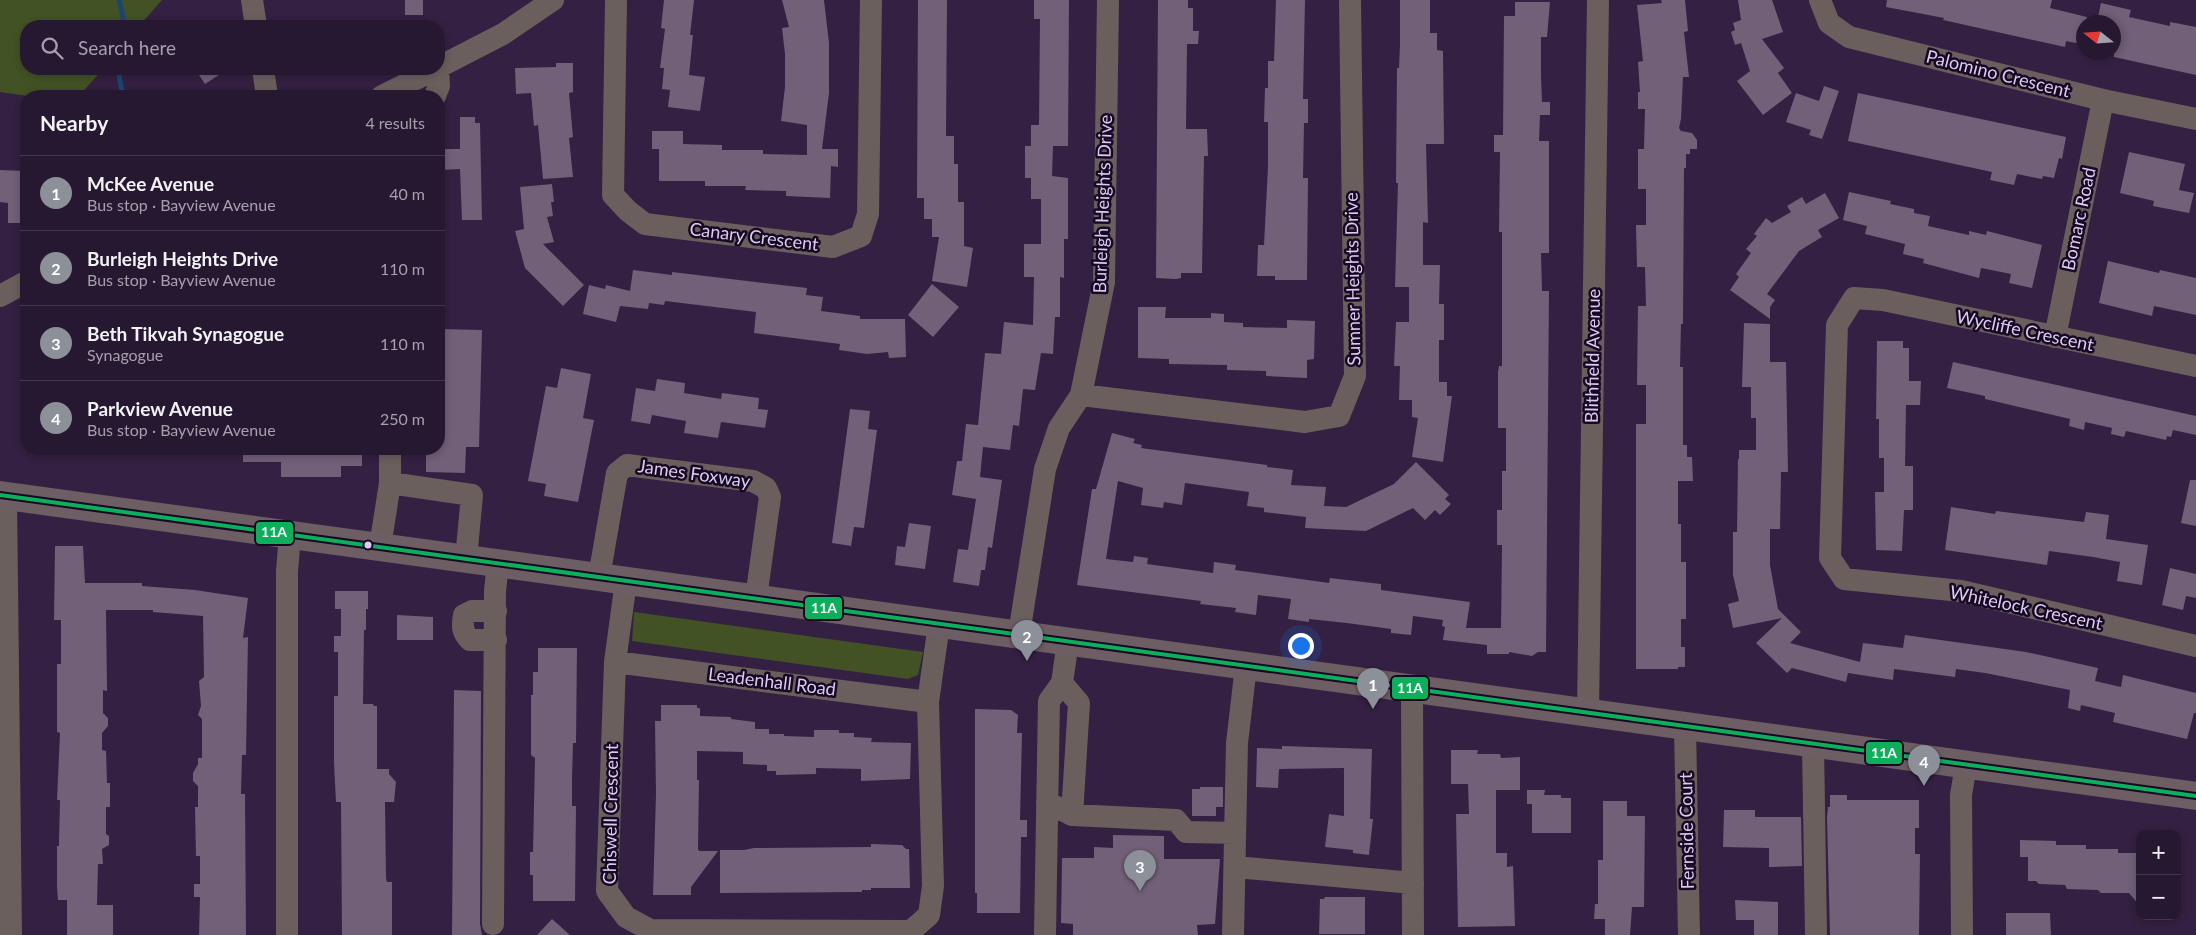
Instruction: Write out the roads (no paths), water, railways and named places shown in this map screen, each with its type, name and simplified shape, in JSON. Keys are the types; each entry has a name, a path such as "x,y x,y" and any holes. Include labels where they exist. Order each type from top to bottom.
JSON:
{"main road":[{"path":"3,495 2196,796"}],"street":[{"path":"252,0 255,20"},
{"path":"445,64 503,34 553,0"},
{"name":"Canary Crescent","path":"616,0 613,194 623,206 645,224 833,247 861,236 868,214 871,0"},
{"name":"Burleigh Heights Drive","path":"1019,634 1046,469 1059,428 1081,395 1104,282 1108,0"},
{"name":"Sumner Heights Drive","path":"1081,395 1305,422 1339,416 1355,376 1350,0"},
{"name":"Blithfield Avenue","path":"1588,713 1598,0"},
{"name":"Palomino Crescent","path":"1820,0 1829,23 1849,37 2103,100 2196,119"},
{"path":"264,75 267,90"},
{"path":"394,90 423,75"},
{"path":"437,90 438,75"},
{"name":"Bomarc Road","path":"2055,338 2103,100"},
{"path":"0,296 20,285"},
{"name":"Wycliffe Crescent","path":"1854,298 1883,300 2055,338 2196,366"},
{"name":"Whitelock Crescent","path":"1854,298 1837,325 1830,558 1844,580 1961,591 2196,646"},
{"path":"380,547 390,483 390,455"},
{"name":"James Foxway","path":"599,577 618,473 622,467 627,465 753,481 766,488 770,497 756,598"},
{"path":"390,483 472,495 466,559"},
{"path":"3,495 11,935"},
{"path":"287,935 287,571 290,535"},
{"path":"493,924 498,563"},
{"name":"Chiswell Crescent","path":"626,581 615,662 607,891 626,917 650,930 911,931 929,915 933,886 928,702 939,624"},
{"path":"496,611 472,611 464,615 462,624 464,634 470,640 496,640"},
{"path":"1046,935 1049,701 1062,683 1068,641"},
{"name":"Leadenhall Road","path":"615,662 928,702"},
{"path":"1233,935 1237,743 1246,666"},
{"path":"1062,683 1079,703 1072,815"},
{"path":"1412,689 1413,935"},
{"name":"Fernside Court","path":"1685,726 1689,935"},
{"path":"1813,744 1816,935"},
{"path":"1962,935 1960,800 1966,765"},
{"path":"1047,802 1072,815 1176,820 1186,832 1235,833"},
{"path":"1235,867 1413,883"}],"waterway":[{"path":"119,0 124,20"},
{"path":"119,75 122,90"}],"place":[{"name":"Burleigh Heights Drive","path":"1027,661"},
{"name":"McKee Avenue","path":"1373,709"},
{"name":"Parkview Avenue","path":"1924,786"},
{"name":"Beth Tikvah Synagogue","path":"1140,891"}]}
